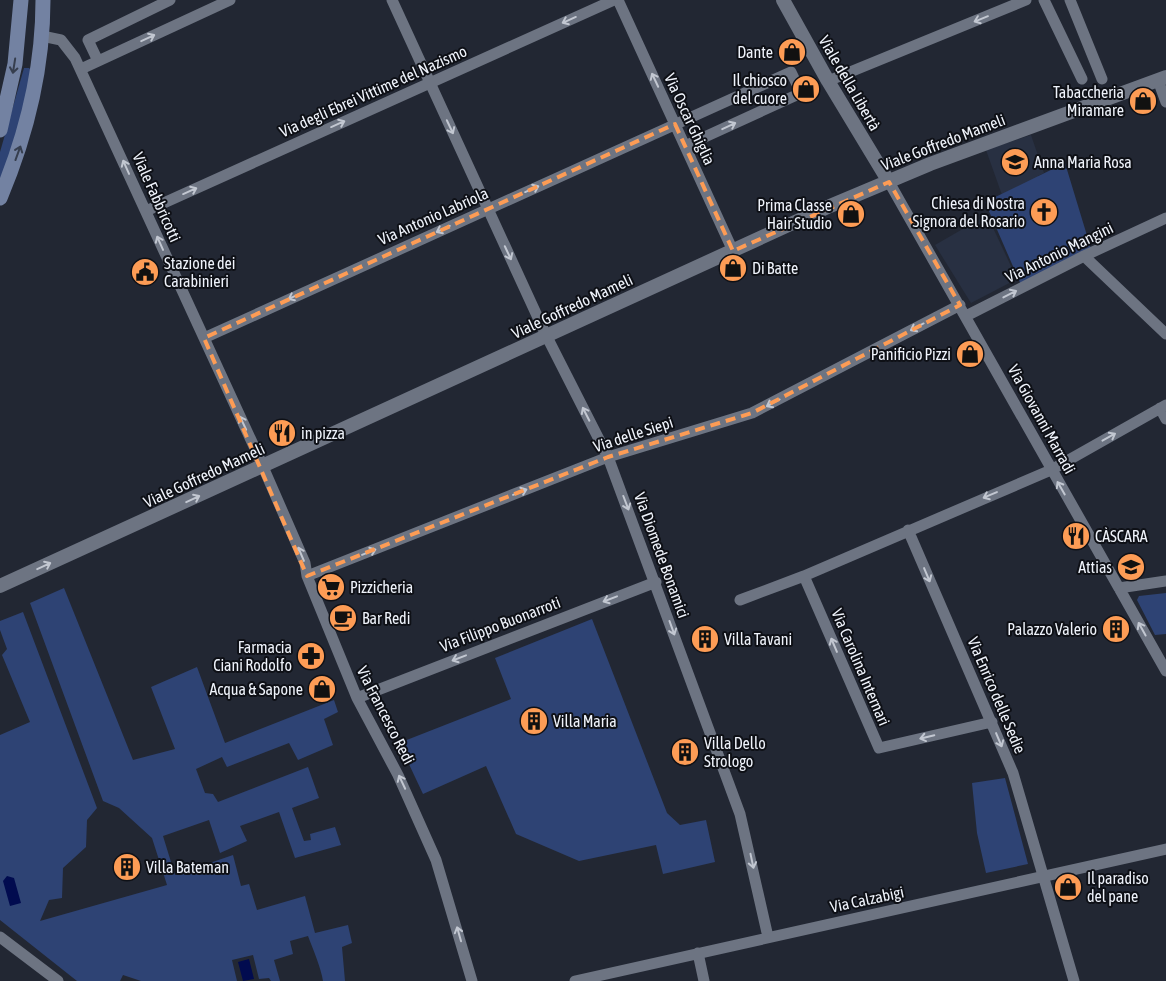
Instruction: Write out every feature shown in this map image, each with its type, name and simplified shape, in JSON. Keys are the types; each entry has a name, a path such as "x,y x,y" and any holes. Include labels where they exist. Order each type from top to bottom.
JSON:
{"main road":[{"path":"0,130 11,90 19,35 21,0"},
{"path":"0,198 32,108 42,36 43,0"},
{"path":"19,35 42,36"}],"street":[{"path":"42,36 58,39 70,49 170,0"},
{"path":"81,69 230,0"},
{"name":"Via Diomede Bonamici","path":"392,0 547,337 608,457 656,582 740,814 768,937"},
{"name":"Via degli Ebrei Vittime del Nazismo","path":"146,211 614,0"},
{"name":"Via Oscar Ghiglia","path":"618,0 733,251"},
{"name":"Viale della Libertà","path":"784,0 828,81 889,182"},
{"path":"828,81 1026,0"},
{"path":"1044,0 1082,78"},
{"path":"1070,0 1102,79"},
{"path":"88,40 98,61"},
{"name":"Viale Fabbricotti","path":"70,49 81,69 263,467"},
{"name":"Via Antonio Labriola","path":"204,338 791,72 801,93 685,146"},
{"path":"1162,78 1166,102"},
{"name":"Viale Goffredo Mameli","path":"0,586 830,206 930,164 1162,78"},
{"name":"Via Giovanni Marradi","path":"889,182 960,304 1051,470 1166,671"},
{"name":"Via Antonio Mangini","path":"966,316 1084,256 1166,218"},
{"path":"1084,256 1166,334"},
{"name":"Via delle Siepi","path":"308,576 608,457 764,408 960,304"},
{"path":"740,600 804,576 1051,470 1163,407 1166,419"},
{"name":"Via Francesco Redi","path":"263,467 305,563 308,576 357,698 398,775 433,852 472,981"},
{"name":"Via Enrico delle Sedie","path":"908,530 992,722 1023,802 1074,981"},
{"name":"Via Carolina Internari","path":"804,576 878,748 992,722"},
{"path":"1119,588 1166,581"},
{"name":"Via Filippo Buonarroti","path":"357,698 656,582"},
{"name":"Via Calzabigi","path":"575,981 1166,850"},
{"path":"0,938 58,981"},
{"path":"698,953 704,981"}],"highlighted area":[{"path":"675,124 733,251 889,182 960,305 752,413 608,457 307,576 204,338"}],"shaded area":[{"path":"24,68 29,68 32,71 30,93 0,185 0,152"},
{"name":"Anna Maria Rosa","path":"1031,135 1044,173 1038,176 1040,182 1002,195 986,150"},
{"path":"1065,163 1092,252 1022,287 985,202"},
{"path":"987,215 1017,279 971,303 935,245"},
{"path":"64,588 133,760 175,749 151,687 197,667 225,743 334,700 338,712 324,719 333,745 298,760 289,743 227,767 222,757 196,769 205,793 213,794 218,802 308,767 319,798 292,808 304,841 311,840 310,834 335,827 341,845 295,858 279,812 240,826 247,841 220,853 209,820 163,836 175,875 233,855 241,886 249,884 257,910 305,896 315,933 348,925 352,943 342,947 345,981 323,981 319,964 308,936 290,941 293,954 274,960 280,981 271,981 269,978 259,979 253,955 232,960 237,981 141,981 123,975 120,981 77,981 0,920 0,735 30,722 2,655 7,649 0,630 0,621 23,612 97,808 87,820 86,847 63,868 62,898 49,900 40,921 167,885 152,838 119,808 103,801 30,603"},
{"path":"1166,593 1166,634 1155,635 1137,600 1139,596"},
{"path":"592,619 667,813 680,825 706,820 715,862 663,874 656,845 579,861 516,834 486,766 423,794 399,743 511,699 495,658"},
{"path":"1005,778 1028,864 986,873 977,833 972,783"},
{"path":"7,876 14,878 21,903 10,906 3,881"},
{"path":"249,959 254,979 243,981 238,962"}],"place":[{"name":"Dante","path":"792,52"},
{"name":"Il chiosco del cuore","path":"806,89"},
{"name":"Tabaccheria Miramare","path":"1143,101"},
{"name":"Anna Maria Rosa","path":"1015,162"},
{"name":"Chiesa di Nostra Signora del Rosario","path":"1044,212"},
{"name":"Prima Classe Hair Studio","path":"851,214"},
{"name":"Di Batte","path":"733,268"},
{"name":"Stazione dei Carabinieri","path":"145,272"},
{"name":"Panificio Pizzi","path":"970,354"},
{"name":"in pizza","path":"282,433"},
{"name":"CÀSCARA","path":"1076,536"},
{"name":"Attias","path":"1131,567"},
{"name":"Pizzicheria","path":"331,587"},
{"name":"Bar Redi","path":"343,618"},
{"name":"Palazzo Valerio","path":"1116,629"},
{"name":"Villa Tavani","path":"705,639"},
{"name":"Farmacia Ciani Rodolfo","path":"311,656"},
{"name":"Acqua & Sapone","path":"322,689"},
{"name":"Villa Maria","path":"534,721"},
{"name":"Villa Dello Strologo","path":"685,752"},
{"name":"Villa Bateman","path":"127,867"},
{"name":"Il paradiso del pane","path":"1068,887"}]}
